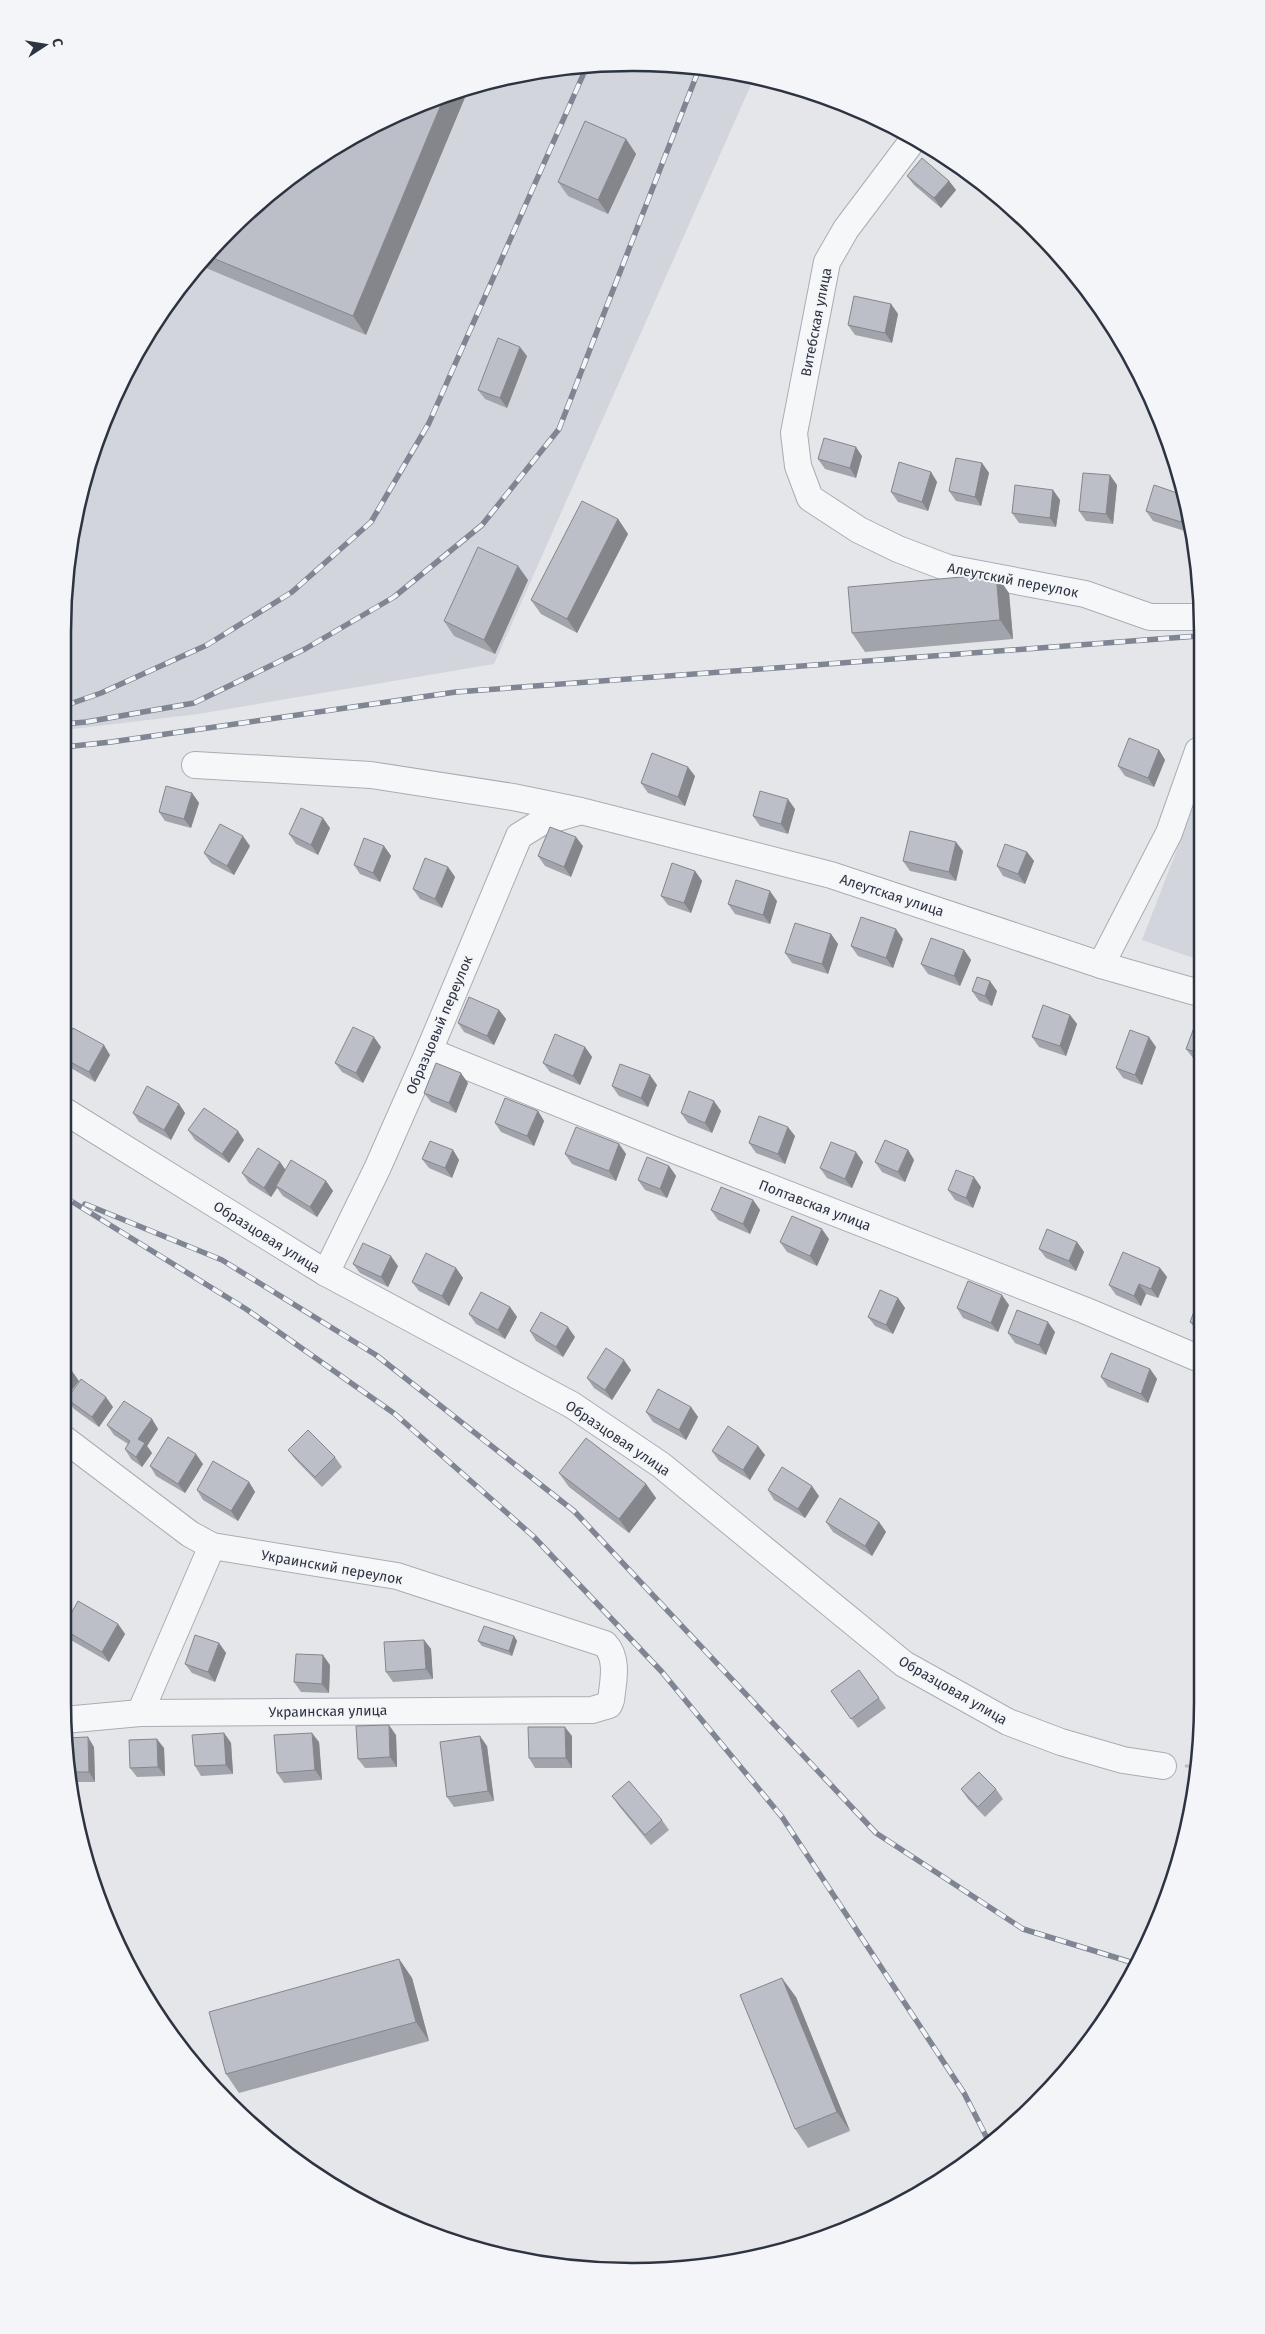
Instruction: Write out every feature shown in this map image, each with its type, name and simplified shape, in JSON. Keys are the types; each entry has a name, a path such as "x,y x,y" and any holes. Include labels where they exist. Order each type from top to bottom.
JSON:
{"street":[{"name":"Витебская улица","path":"810,498 798,466 794,433 827,262 846,229 910,144"},
{"name":"Алеутский переулок","path":"810,498 859,530 898,549 948,568 1086,594 1150,618 1194,618"},
{"path":"1101,965 1168,833 1194,762"},
{"name":"Алеутская улица","path":"195,765 371,775 513,797 581,811 831,875 1101,965 1194,992"},
{"name":"Образцовый переулок","path":"326,1273 377,1169 430,1051 520,836 540,823 581,811"},
{"name":"Полтавская улица","path":"430,1051 678,1151 1075,1306 1194,1356"},
{"name":"Образцовая улица","path":"71,1115 326,1273 572,1405 661,1465 904,1664 1008,1722 1061,1742 1123,1760 1163,1766"},
{"name":"Украинский переулок","path":"71,1444 190,1534 212,1546 398,1576 605,1644 614,1658 611,1700 609,1705 592,1710"},
{"path":"140,1713 212,1546"},
{"name":"Украинская улица","path":"71,1719 140,1713 592,1710"}],"shaded area":[{"path":"632,71 706,76 751,84 494,664 198,714 71,729 72,596 76,559 90,487 114,418 146,352 187,291 211,262 262,211 311,173 399,123 418,114 487,90 523,82 596,72"},
{"path":"1194,805 1194,958 1142,940"}],"building":[{"path":"441,105 353,316 214,259 262,211 321,166 352,146 384,129"},
{"path":"585,121 626,139 598,200 558,182"},
{"path":"922,158 949,181 934,198 907,176"},
{"path":"854,296 891,304 885,333 848,325"},
{"path":"498,338 520,347 500,398 478,390"},
{"path":"824,438 856,447 850,468 818,459"},
{"path":"956,458 982,463 975,497 949,491"},
{"path":"899,462 931,472 922,502 891,492"},
{"path":"1083,473 1110,475 1106,514 1079,511"},
{"path":"1015,485 1053,490 1050,518 1012,513"},
{"path":"1154,485 1176,493 1182,519 1181,522 1146,511"},
{"path":"582,501 618,519 567,619 531,600"},
{"path":"478,547 518,566 484,640 444,621"},
{"path":"996,574 1000,620 852,633 848,587"},
{"path":"1129,738 1159,750 1148,778 1118,766"},
{"path":"652,753 688,767 678,797 641,783"},
{"path":"166,786 192,793 184,819 159,812"},
{"path":"760,791 788,799 781,824 753,816"},
{"path":"301,808 323,818 311,845 289,834"},
{"path":"220,824 243,836 227,866 204,853"},
{"path":"550,827 576,837 564,867 538,856"},
{"path":"910,831 956,842 949,872 903,861"},
{"path":"364,838 384,846 373,873 354,865"},
{"path":"1005,844 1027,852 1018,874 997,866"},
{"path":"425,858 448,867 435,899 413,889"},
{"path":"672,863 695,871 684,903 661,896"},
{"path":"736,880 770,891 763,915 728,904"},
{"path":"861,917 896,929 886,958 851,946"},
{"path":"795,923 831,934 822,964 785,953"},
{"path":"931,938 964,950 954,976 921,964"},
{"path":"977,977 990,981 985,996 972,991"},
{"path":"469,997 499,1010 487,1036 458,1023"},
{"path":"1043,1005 1070,1015 1060,1046 1032,1037"},
{"path":"353,1027 374,1037 356,1073 335,1063"},
{"path":"73,1028 104,1045 89,1072 71,1062 71,1031"},
{"path":"1194,1028 1194,1051 1186,1049"},
{"path":"1130,1030 1149,1037 1135,1075 1116,1068"},
{"path":"555,1034 585,1047 573,1076 543,1063"},
{"path":"436,1063 461,1073 449,1103 424,1093"},
{"path":"620,1064 650,1075 641,1098 612,1086"},
{"path":"147,1086 179,1104 164,1130 133,1113"},
{"path":"689,1091 714,1101 705,1123 681,1113"},
{"path":"505,1098 538,1111 527,1136 495,1123"},
{"path":"204,1108 238,1131 222,1154 188,1130"},
{"path":"759,1116 788,1127 778,1154 749,1143"},
{"path":"576,1127 619,1144 609,1171 565,1154"},
{"path":"885,1140 908,1150 898,1172 875,1162"},
{"path":"430,1141 453,1150 445,1168 422,1159"},
{"path":"831,1142 856,1152 845,1179 820,1168"},
{"path":"258,1148 280,1162 264,1188 242,1173"},
{"path":"647,1157 669,1166 660,1189 638,1180"},
{"path":"291,1160 326,1181 310,1207 276,1186"},
{"path":"956,1170 974,1177 966,1198 948,1190"},
{"path":"721,1187 753,1200 743,1224 711,1210"},
{"path":"792,1216 822,1229 810,1256 780,1242"},
{"path":"1047,1229 1077,1242 1069,1261 1039,1249"},
{"path":"363,1243 391,1256 381,1277 353,1264"},
{"path":"1123,1252 1160,1268 1151,1289 1139,1284 1134,1296 1109,1285"},
{"path":"426,1253 456,1268 442,1296 412,1282"},
{"path":"968,1281 1002,1295 991,1323 957,1308"},
{"path":"880,1290 898,1298 886,1325 868,1317"},
{"path":"481,1292 510,1307 498,1330 469,1314"},
{"path":"1017,1310 1048,1322 1039,1345 1008,1333"},
{"path":"541,1312 568,1327 556,1347 530,1331"},
{"path":"1194,1312 1194,1324 1190,1322"},
{"path":"606,1348 624,1360 605,1390 587,1378"},
{"path":"1111,1353 1150,1369 1141,1394 1101,1377"},
{"path":"81,1379 106,1397 92,1417 71,1402 71,1393"},
{"path":"658,1389 691,1407 679,1430 646,1412"},
{"path":"124,1401 152,1419 138,1439 145,1443 136,1457 125,1449 130,1441 107,1425"},
{"path":"728,1426 758,1446 743,1470 712,1451"},
{"path":"308,1430 335,1457 315,1477 288,1450"},
{"path":"168,1437 196,1454 178,1484 150,1466"},
{"path":"586,1438 646,1484 619,1519 559,1473"},
{"path":"213,1461 249,1482 231,1511 197,1490"},
{"path":"782,1467 812,1486 798,1509 768,1490"},
{"path":"840,1498 879,1522 865,1546 826,1522"},
{"path":"78,1601 118,1624 102,1652 71,1634 71,1614"},
{"path":"484,1626 514,1636 509,1651 478,1641"},
{"path":"195,1635 219,1643 208,1672 185,1664"},
{"path":"424,1640 426,1669 386,1672 384,1642"},
{"path":"296,1654 323,1655 322,1684 294,1682"},
{"path":"859,1670 879,1698 851,1719 831,1691"},
{"path":"389,1725 390,1757 358,1759 356,1726"},
{"path":"528,1727 565,1727 566,1758 529,1758"},
{"path":"224,1733 226,1765 195,1766 192,1735"},
{"path":"312,1733 315,1770 277,1773 274,1735"},
{"path":"480,1736 488,1791 447,1797 440,1742"},
{"path":"88,1737 89,1772 76,1772 72,1738"},
{"path":"157,1739 158,1767 130,1768 129,1740"},
{"path":"979,1772 996,1789 978,1807 961,1789"},
{"path":"629,1781 662,1820 645,1835 612,1796"},
{"path":"399,1959 416,2022 226,2074 209,2012"},
{"path":"782,1978 837,2112 795,2129 740,1995"}],"railway":[{"path":"71,704 101,693 207,645 292,592 371,522 429,423 584,73"},
{"path":"71,723 194,703 305,649 394,597 482,525 559,429 697,75"},
{"path":"71,746 456,692 1194,636"},
{"path":"71,1201 246,1309 395,1414 533,1536 662,1672 782,1817 964,2093 986,2137"},
{"path":"85,1204 222,1260 376,1355 574,1511 876,1833 1023,1929 1130,1962"}]}
